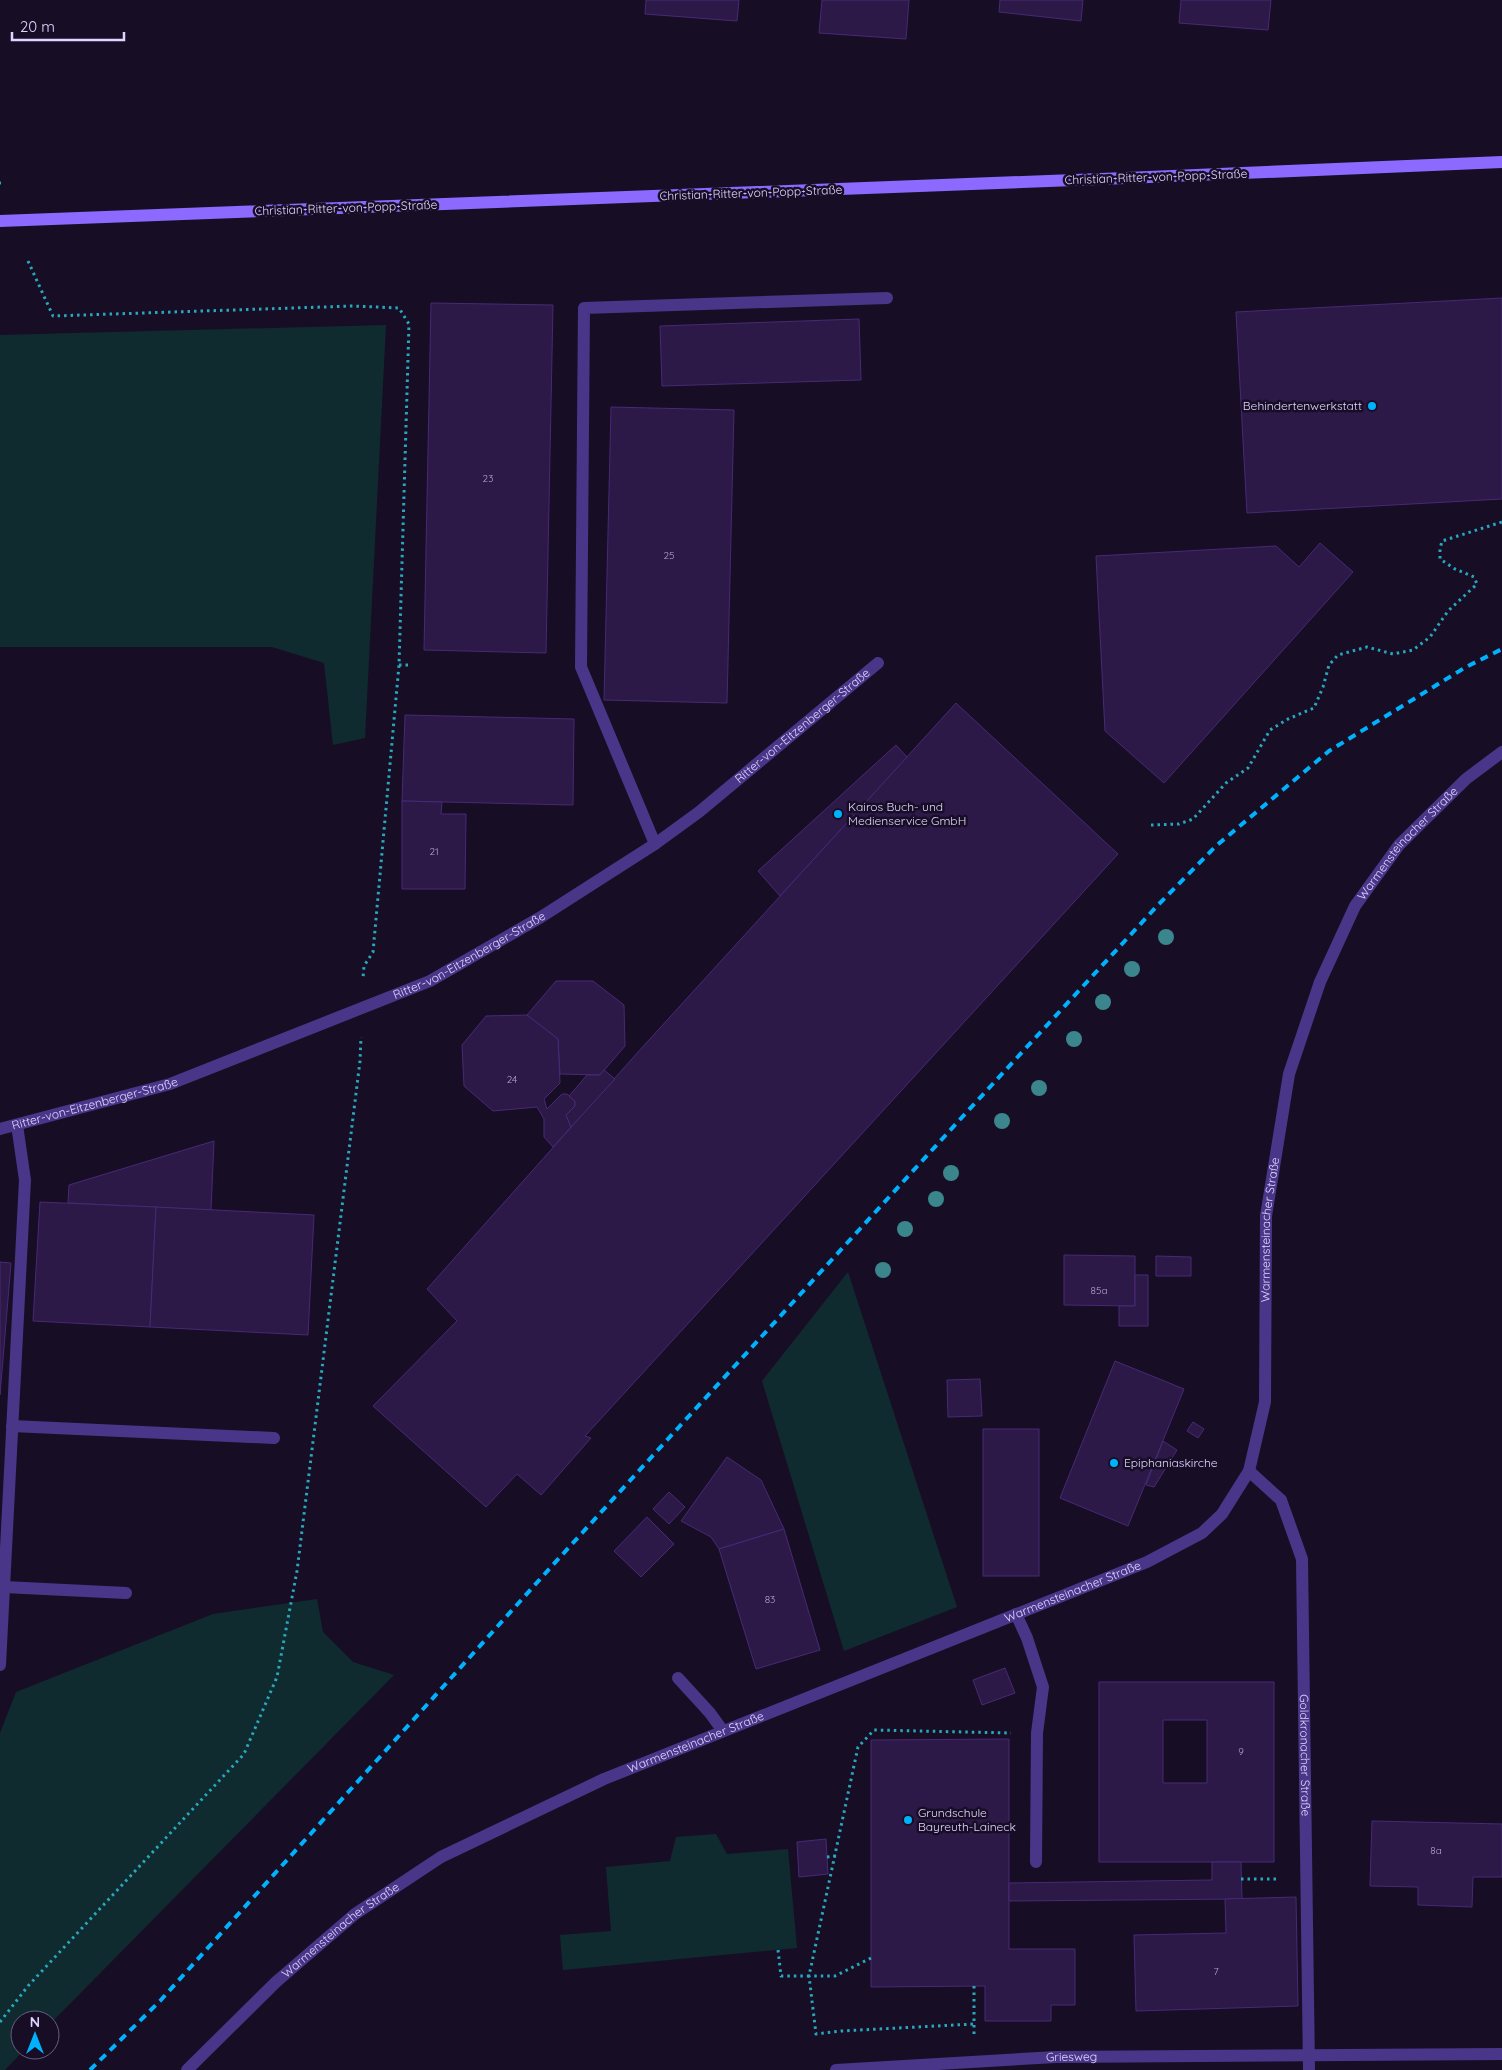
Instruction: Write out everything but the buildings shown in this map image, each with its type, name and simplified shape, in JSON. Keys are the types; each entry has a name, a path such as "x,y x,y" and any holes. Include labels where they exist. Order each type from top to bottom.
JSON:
{"main road":[{"name":"Christian-Ritter-von-Popp-Straße","path":"0,221 1502,162"}],"street":[{"path":"655,844 581,667 584,308 888,298"},
{"name":"Ritter-von-Eitzenberger-Straße","path":"0,1129 170,1084 362,1007 430,982 541,917 655,844 699,812 878,663"},
{"name":"Warmensteinacher Straße","path":"187,2070 276,1982 355,1914 441,1857 604,1779 1147,1562 1202,1533 1222,1514 1249,1472 1265,1402 1266,1216 1289,1074 1320,982 1355,906 1399,845 1466,780 1502,752"},
{"path":"0,1665 25,1180 17,1125"},
{"path":"12,1426 274,1438"},
{"name":"Goldkronacher Straße","path":"1249,1472 1281,1500 1302,1559 1308,2063"},
{"path":"4,1587 126,1593"},
{"path":"1016,1614 1027,1638 1043,1687 1037,1733 1036,1862"},
{"path":"678,1678 710,1713 723,1732"},
{"path":"1308,2063 1502,2054"},
{"name":"Griesweg","path":"836,2070 1056,2057 1308,2063"}],"path":[{"path":"0,2022 28,1986 244,1754 276,1677 298,1562 360,1061 364,966 373,952 399,665 409,324 399,308 352,306 53,316 28,261"},
{"path":"1151,825 1179,824 1193,819 1226,783 1248,768 1264,744 1270,730 1288,719 1314,708 1323,687 1329,665 1338,655 1367,647 1393,654 1413,650 1430,637 1448,610 1477,584 1474,577 1455,569 1440,559 1442,541 1502,522"},
{"path":"399,665 410,665"},
{"path":"974,2024 816,2034 809,1976 858,1747 874,1730 1037,1733"},
{"path":"827,1857 836,1856"},
{"path":"1241,1879 1305,1879"},
{"path":"778,1950 781,1976 835,1976 871,1958"},
{"path":"974,1986 975,2062"}],"green space":[{"path":"386,325 365,738 333,745 324,663 272,647 0,647 0,335"},
{"path":"848,1272 957,1607 844,1651 762,1381"},
{"path":"317,1599 323,1632 353,1662 394,1675 60,2014 60,2010 10,2010 10,2060 14,2060 5,2070 0,2070 0,1733 16,1692 213,1614"},
{"path":"716,1834 727,1854 788,1849 797,1948 563,1970 560,1935 611,1931 606,1867 670,1861 676,1837"}],"railway":[{"path":"90,2070 160,2001 551,1567 965,1114 1158,905 1216,846 1329,751 1466,667 1502,649"}],"place":[{"name":"Behindertenwerkstatt","path":"1372,406"},
{"name":"Kairos Buch- und Medienservice GmbH","path":"838,814"},
{"name":"Epiphaniaskirche","path":"1114,1463"},
{"name":"Grundschule Bayreuth-Laineck","path":"908,1820"}]}
